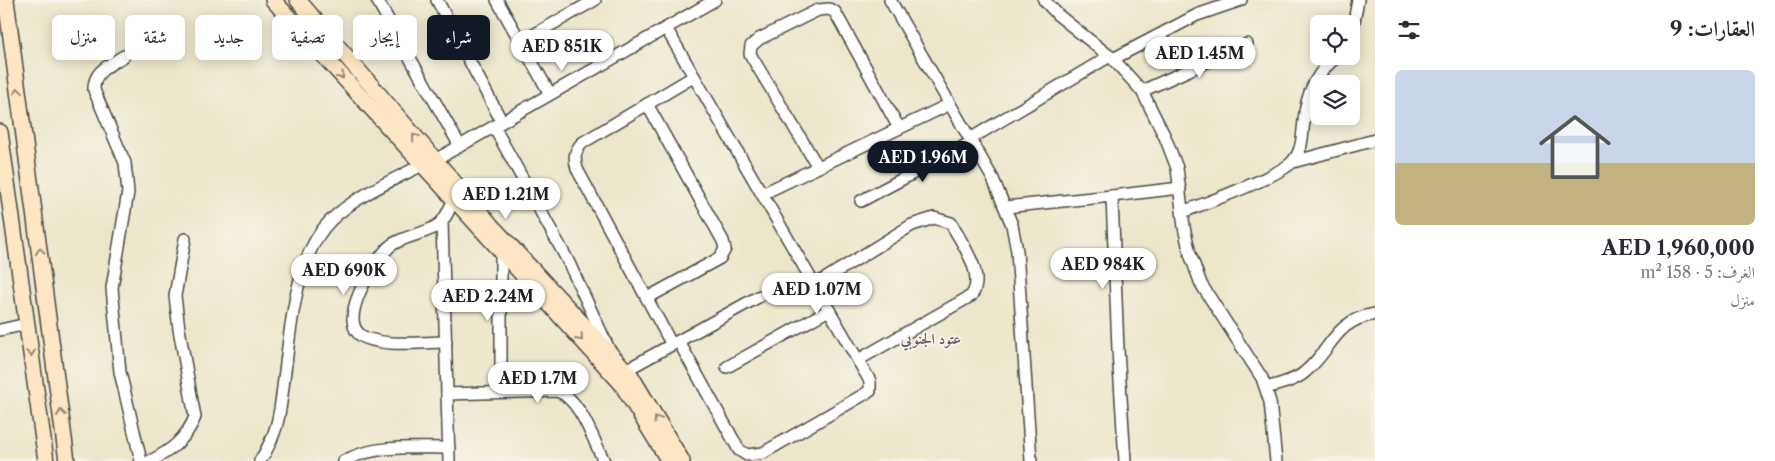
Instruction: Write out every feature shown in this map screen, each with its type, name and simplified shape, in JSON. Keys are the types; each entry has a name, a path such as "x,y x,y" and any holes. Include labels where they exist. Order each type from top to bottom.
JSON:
{"street":[{"path":"6,0 67,461"},
{"path":"274,0 427,164 490,224 626,370 682,461"},
{"path":"298,0 454,200 621,384 670,461"},
{"path":"377,0 460,146"},
{"path":"437,0 568,261 612,356"},
{"path":"497,0 550,94"},
{"path":"521,42 595,0"},
{"path":"260,461 272,442 280,415 292,321 302,273 314,243 330,221 358,200 460,146 715,0"},
{"path":"890,0 971,140 1006,207 1016,251 1031,461"},
{"path":"1044,0 1058,15 1112,58 1142,91 1165,137 1177,168 1184,227 1190,254 1200,284 1242,346 1266,388 1274,425 1276,461"},
{"path":"862,201 1112,58 1197,15 1240,0"},
{"path":"1355,15 1358,0"},
{"path":"818,167 750,54 751,46 759,39 818,10 835,12 899,128"},
{"path":"666,28 870,381 870,391 763,453 747,455 739,450 676,343 647,298 576,169 576,150 582,143 694,77"},
{"path":"1142,91 1247,44"},
{"path":"124,56 97,73 94,81 94,90 125,163 128,192 112,288 120,372 142,461"},
{"path":"1293,162 1301,146 1306,103 1316,78 1327,65"},
{"path":"647,104 723,241 725,249 720,258 647,298"},
{"path":"762,194 950,104"},
{"path":"0,132 46,461"},
{"path":"1183,212 1278,172 1293,162 1375,140"},
{"path":"1006,207 1180,188"},
{"path":"1112,196 1118,350 1125,461"},
{"path":"449,461 442,222 454,200"},
{"path":"814,285 912,225 934,218 951,223 975,270 978,281 971,296 858,360"},
{"path":"442,222 390,246 366,276 358,295 354,318 356,331 364,338 382,342 446,342"},
{"path":"13,227 36,224"},
{"path":"150,461 167,452 181,441 195,417 175,296 185,239"},
{"path":"501,252 501,392"},
{"path":"626,370 760,296"},
{"path":"727,366 829,310"},
{"path":"1266,388 1291,380 1305,373 1334,335 1345,325 1357,318 1375,314"},
{"path":"0,330 27,324"},
{"path":"447,394 557,391 566,394 576,406 604,461"},
{"path":"344,461 359,453 381,449 449,448"}],"district":[{"name":"عتود الجنوبي","path":"931,339"}]}
